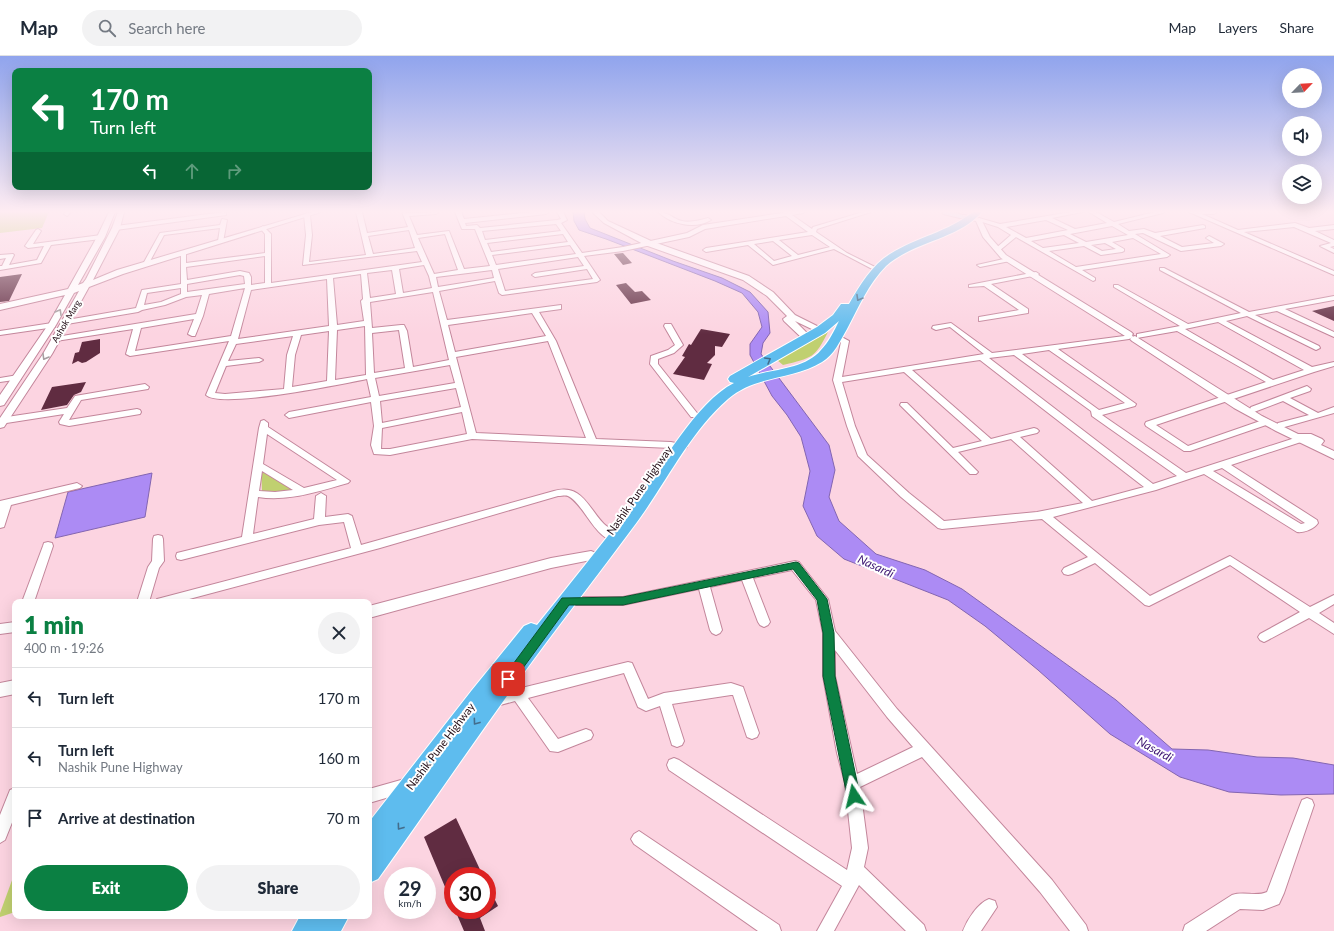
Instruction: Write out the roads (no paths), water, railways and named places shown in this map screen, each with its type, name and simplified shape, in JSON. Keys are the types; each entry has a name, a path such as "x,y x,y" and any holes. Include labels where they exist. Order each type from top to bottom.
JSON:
{"highway":[{"path":"874,269 900,253"},
{"name":"Nashik Pune Highway","path":"676,446 725,394 747,377 821,330 834,320 874,269"},
{"name":"Nashik Pune Highway","path":"372,838 478,696 591,556 612,536 647,497 694,416 719,390 747,377 784,372 820,359 835,339 870,279 874,269"},
{"name":"Nashik Pune Highway","path":"372,866 612,536"},
{"path":"305,931 314,919"},
{"path":"325,931 334,919"}],"street":[{"path":"3,267 39,262 44,253"},
{"name":"Ashok Marg","path":"0,403 52,325 92,253"},
{"name":"Ashok Marg","path":"1,422 27,388 67,322 103,253"},
{"path":"146,264 152,253"},
{"path":"0,307 72,291 102,278 183,253 184,295"},
{"path":"307,253 305,264 392,253"},
{"path":"421,253 432,276 472,436"},
{"path":"455,253 462,272"},
{"path":"497,253 488,254 494,267 502,293 598,280 578,253"},
{"path":"432,276 599,253"},
{"path":"673,253 734,272 770,294 792,317 821,330"},
{"path":"761,253 773,263 813,253"},
{"path":"792,253 797,257"},
{"path":"846,253 874,269"},
{"path":"1001,253 1008,260 1135,336 1266,422 1309,440 1334,448"},
{"path":"1002,253 1034,275"},
{"path":"1047,253 1093,279"},
{"path":"1075,269 1166,255 1162,253"},
{"path":"1286,253 1334,273"},
{"path":"183,265 268,254 268,285"},
{"path":"0,257 11,255 3,267"},
{"path":"980,265 1008,260"},
{"path":"67,322 134,311 140,308 163,304 184,295 426,263"},
{"path":"529,263 542,288"},
{"path":"395,267 400,296"},
{"path":"535,275 589,267"},
{"path":"1162,268 1316,348"},
{"path":"364,271 371,377 374,396 376,399 375,408 378,426 375,445 377,452 390,452 472,436 676,446"},
{"path":"140,308 144,291 240,273 247,274 248,287 234,340 210,395 245,396 331,384 409,370 550,338"},
{"path":"971,286 1034,275"},
{"path":"330,276 333,328 331,384"},
{"path":"365,301 497,279"},
{"path":"982,318 1025,311 985,283"},
{"path":"1116,286 1188,327"},
{"path":"763,289 766,296 802,341"},
{"path":"192,334 206,292"},
{"path":"837,380 987,356 1179,329 1277,308 1334,298"},
{"path":"444,323 558,307"},
{"path":"1277,308 1334,335"},
{"path":"535,311 550,338 592,441"},
{"path":"56,339 199,316"},
{"path":"1218,320 1311,370"},
{"path":"0,333 52,325"},
{"path":"138,325 130,354 234,340 297,334 333,328 401,327 403,331 409,370"},
{"path":"936,328 951,325 987,356 1152,488"},
{"path":"668,326 679,345 678,349 654,358 654,364 694,416"},
{"path":"1179,329 1274,383"},
{"path":"288,391 291,355 297,334"},
{"path":"835,339 845,341 837,380 851,426 863,456 899,490 942,525 1044,515 1152,488 1222,464 1309,440"},
{"path":"1051,348 1132,404 1095,414"},
{"path":"1016,353 1095,410 1095,414 1184,477"},
{"path":"223,364 259,360"},
{"path":"1266,422 1187,449 1149,424 1311,370 1334,364"},
{"path":"906,369 989,442"},
{"path":"0,380 18,377"},
{"path":"289,415 460,385"},
{"path":"137,412 74,422 63,422 78,398 145,387"},
{"path":"1254,409 1307,389"},
{"path":"1230,397 1309,440 1334,456"},
{"path":"1283,398 1317,416"},
{"path":"904,405 973,472"},
{"path":"378,426 466,409"},
{"path":"1,422 71,410"},
{"path":"1281,425 1334,410"},
{"path":"247,539 264,425 345,481 270,496 254,493"},
{"path":"952,451 1034,431"},
{"path":"1013,436 1090,504"},
{"path":"258,464 301,490"},
{"path":"1204,470 1301,529 1313,523 1222,464"},
{"path":"0,524 3,504 77,486"},
{"path":"172,599 357,550 558,493 568,492 578,498 587,511 612,536"},
{"path":"320,521 321,496"},
{"path":"1044,515 1149,602 1230,560 1334,630"},
{"path":"181,556 320,521 348,518 357,550"},
{"path":"144,599 154,567 158,562 158,539"},
{"path":"29,599 48,546"},
{"path":"372,611 551,563 591,556"},
{"path":"1068,571 1096,558"},
{"path":"566,601 623,601 796,565 822,599 829,633 829,676 844,753 852,783 860,848 854,877 825,931"},
{"path":"746,575 764,622"},
{"path":"703,584 716,630"},
{"path":"1264,637 1334,599"},
{"path":"0,629 12,627"},
{"path":"829,633 892,713 1046,886 1080,931"},
{"path":"491,701 628,667 643,703 648,705 664,699 734,688 738,691 752,733"},
{"path":"0,690 12,687"},
{"path":"518,694 555,746 586,735"},
{"path":"664,699 677,741"},
{"path":"852,783 924,749"},
{"path":"674,765 854,877 918,931"},
{"path":"372,795 412,784"},
{"path":"0,835 12,803"},
{"path":"1191,931 1238,901 1263,902 1273,898 1276,894 1307,805"},
{"path":"639,839 773,931"},
{"path":"971,931 989,908"}],"water":[{"name":"Nasardi","path":"642,253 652,253 722,278 750,292 768,312 770,333 763,343 761,354 829,445 835,470 829,497 839,521 876,554 925,570 962,589 1116,700 1172,749 1208,750 1257,757 1293,758 1334,765 1334,794 1281,795 1229,792 1180,777 1110,734 1038,670 985,626 948,600 844,559 817,536 803,506 810,471 801,437 787,415 772,396 750,355 750,344 762,327 758,312 742,293"},
{"path":"152,473 145,517 55,538 68,492"}]}
